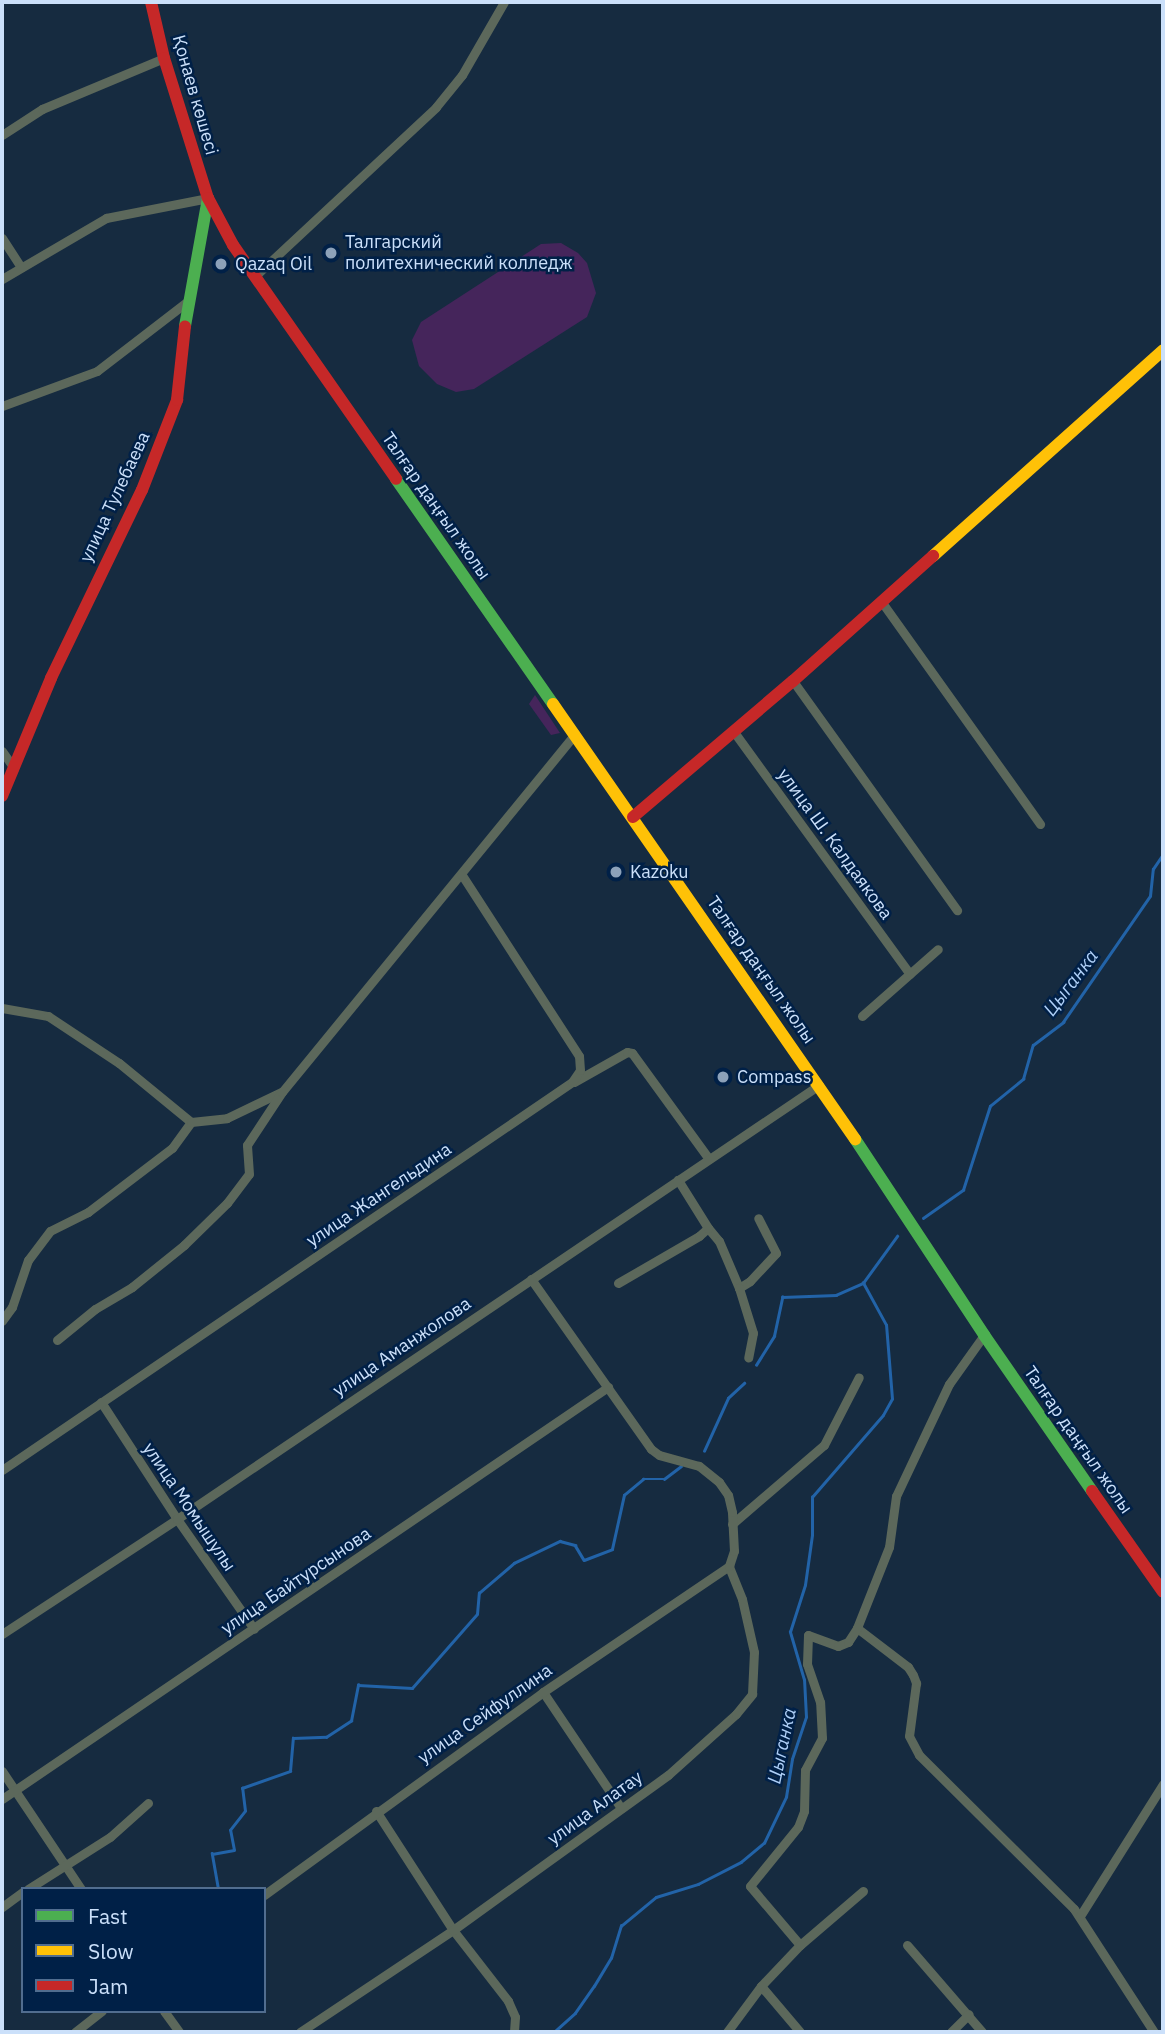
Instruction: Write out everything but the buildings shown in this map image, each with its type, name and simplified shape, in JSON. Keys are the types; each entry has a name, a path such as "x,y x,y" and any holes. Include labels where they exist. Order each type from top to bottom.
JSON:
{"main road":[{"name":"Қонаев көшесі","path":"151,2 164,58 208,198"},
{"name":"Талғар даңғыл жолы","path":"208,198 254,277 819,1084 984,1335 1163,1592"},
{"name":"улица Тулебаева","path":"2,796 8,766 142,490 177,401 188,301 208,198"},
{"path":"634,817 793,681 1163,350"}],"street":[{"path":"254,277 436,107 462,75 504,2"},
{"path":"2,135 42,109 164,58"},
{"path":"2,279 106,218 208,198"},
{"path":"2,238 21,267"},
{"path":"2,406 97,371 188,301"},
{"path":"881,601 1040,824"},
{"path":"793,681 957,910"},
{"name":"улица Ш. Калдаякова","path":"734,732 910,974"},
{"path":"57,1340 184,1245 227,1203 249,1174 247,1146 282,1092 575,734"},
{"path":"2,751 8,766"},
{"path":"462,875 579,1056 580,1070 572,1082"},
{"path":"862,1016 937,949"},
{"path":"2,1008 48,1016 119,1063 191,1122 227,1118 282,1092"},
{"name":"улица Жангельдина","path":"4,1466 572,1082 627,1052 632,1053 709,1159"},
{"name":"улица Аманжолова","path":"2,1634 177,1519 819,1084"},
{"path":"2,1321 12,1307 28,1260 50,1231 88,1212 106,1195 172,1148 191,1122"},
{"path":"678,1180 719,1241 739,1288 752,1326 748,1358"},
{"path":"739,1288 750,1281 776,1253 758,1218"},
{"path":"618,1283 699,1236 708,1228"},
{"name":"улица Алатау","path":"300,2032 453,1930 621,1808 701,1748 736,1714 752,1694 754,1663 751,1630 729,1566 734,1551 728,1496 719,1482 699,1466 659,1455 651,1450 531,1279"},
{"path":"800,1945 750,1886 798,1827 804,1811 805,1770 822,1738 820,1702 807,1664 808,1635 838,1646 848,1642 857,1628 889,1547 896,1496 949,1384 984,1335"},
{"path":"732,1524 824,1445 859,1377"},
{"name":"улица Байтурсынова","path":"2,1800 608,1387"},
{"name":"улица Момышулы","path":"101,1402 177,1519 254,1629"},
{"name":"улица Сейфуллина","path":"266,1894 543,1692 729,1566"},
{"path":"857,1628 908,1667 913,1675 916,1683 909,1736 928,1767 1080,1916 1154,2032"},
{"path":"543,1692 621,1808"},
{"path":"2,1771 80,1887"},
{"path":"1080,1916 1163,1784"},
{"path":"31,1887 110,1837 148,1803"},
{"path":"376,1811 453,1930 508,2001 514,2017 514,2032"},
{"path":"727,2032 761,1986 800,1945 863,1891"},
{"path":"2,1907 21,1893"},
{"path":"907,1945 982,2032"},
{"path":"761,1986 800,2032"},
{"path":"75,2032 99,2013"},
{"path":"165,2013 178,2032"},
{"path":"951,2032 969,2014"}],"shaded area":[{"path":"561,243 578,253 587,263 596,293 587,317 474,389 456,392 437,384 419,366 412,340 421,322 541,244"},
{"path":"535,695 560,733 551,735 529,704"}],"waterway":[{"name":"Цыганка","path":"923,1218 963,1190 990,1106 1023,1079 1033,1045 1063,1022 1150,896 1153,869 1163,854"},
{"name":"Цыганка","path":"554,2032 575,2013 594,1986 611,1958 621,1926 656,1897 698,1884 741,1862 764,1843 786,1797 792,1759 806,1717 804,1680 790,1632 805,1585 812,1535 812,1497 883,1415 892,1399 886,1325 863,1283 897,1236"},
{"path":"756,1365 774,1336 782,1297 836,1295 863,1283"},
{"path":"704,1451 728,1398 744,1383"},
{"path":"218,1887 212,1854 234,1850 230,1830 245,1811 242,1788 290,1771 293,1738 326,1737 351,1721 358,1685 412,1688 477,1614 479,1593 514,1563 560,1541 575,1545 584,1560 612,1549 624,1495 643,1479 664,1479 681,1466"}],"traffic: fast":[{"path":"185,326 208,198"},
{"path":"396,479 553,704"},
{"path":"855,1139 984,1335 1092,1491"}],"traffic: slow":[{"path":"933,556 1163,350"},
{"path":"553,704 855,1139"}],"traffic: jam":[{"path":"151,2 164,58 208,198 233,245 396,479"},
{"path":"2,796 51,678 142,490 177,400 185,326"},
{"path":"633,817 793,681 933,556"},
{"path":"1092,1491 1163,1592"}],"place":[{"name":"Талгарский политехнический колледж","path":"331,253"},
{"name":"Qazaq Oil","path":"221,264"},
{"name":"Kazoku","path":"616,872"},
{"name":"Compass","path":"723,1077"}]}
